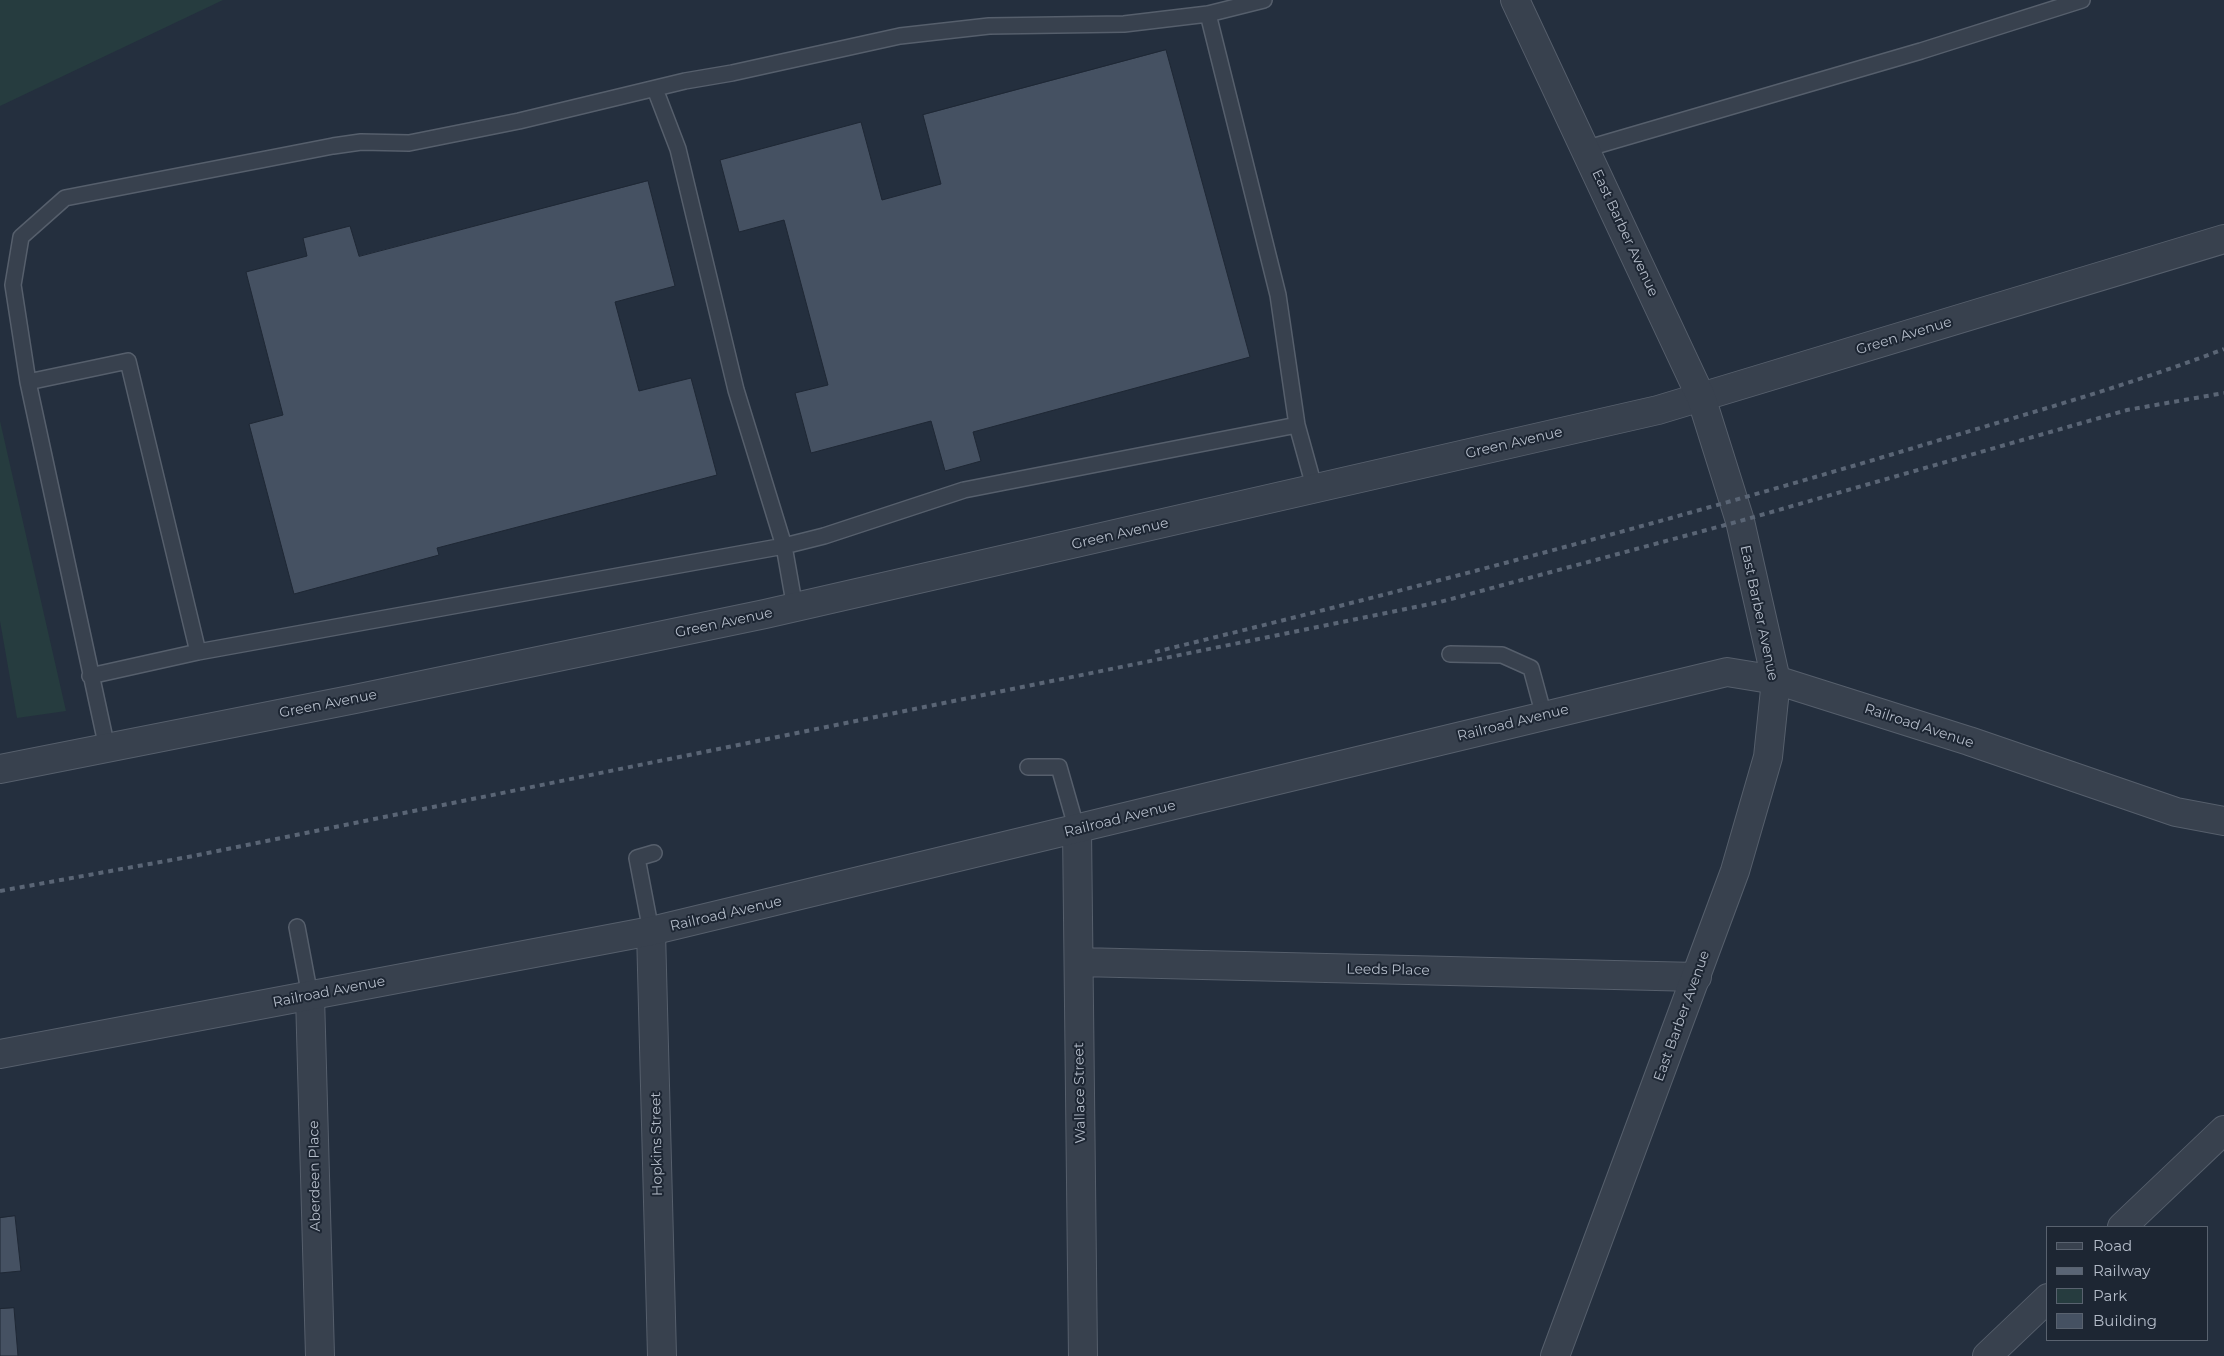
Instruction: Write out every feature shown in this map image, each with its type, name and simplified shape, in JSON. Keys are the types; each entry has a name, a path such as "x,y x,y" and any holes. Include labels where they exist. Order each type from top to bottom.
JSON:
{"street":[{"name":"East Barber Avenue","path":"1515,0 1701,397 1740,521 1776,680 1768,757 1735,871 1556,1356"},
{"name":"Green Avenue","path":"0,769 355,699 795,608 1658,410 2224,239"},
{"name":"Railroad Avenue","path":"0,1054 651,932 1727,672 1776,680 1969,741 2176,812 2224,820"},
{"name":"Wallace Street","path":"1077,830 1083,1356"},
{"name":"Hopkins Street","path":"651,932 662,1356"},
{"name":"Leeds Place","path":"1079,962 1696,977"},
{"name":"Aberdeen Place","path":"310,996 320,1356"},
{"path":"2123,1226 2224,1130"},
{"path":"1987,1356 2046,1300"}],"lane":[{"path":"107,748 28,382 13,285 21,237 65,198 268,157 333,146 369,142 409,143 519,121 655,88 732,74 900,36 989,26 1124,24 1208,14 1264,0"},
{"path":"1585,149 1921,52 2082,0"},
{"path":"1208,14 1278,295 1297,425 1315,490"},
{"path":"655,88 678,149 736,390 784,546 795,608"},
{"path":"28,382 128,361 198,652"},
{"path":"90,676 198,652 784,546 824,536 964,490 1297,425"},
{"path":"1450,654 1502,655 1531,668 1544,716"},
{"path":"1028,767 1059,768 1077,830"},
{"path":"651,932 637,858 654,853"},
{"path":"297,927 310,996"}],"green space":[{"path":"0,0 223,0 0,106"},
{"path":"0,421 66,711 17,718 0,621"}],"building":[{"path":"1166,50 1250,357 973,432 981,461 945,471 931,421 811,453 795,393 828,385 784,220 739,232 720,160 861,122 882,200 941,184 923,115"},
{"path":"648,181 675,286 615,302 639,391 691,378 717,475 437,548 439,555 294,594 249,424 283,415 246,272 307,256 303,238 350,226 359,256"},
{"path":"15,1216 21,1271 0,1273 0,1218"},
{"path":"14,1308 18,1356 0,1356 0,1309"}],"railway":[{"path":"1155,652 1345,605 1722,504 2068,402 2147,377 2224,349"},
{"path":"0,891 188,857 1440,602 1740,521 2127,410 2224,393"}]}
